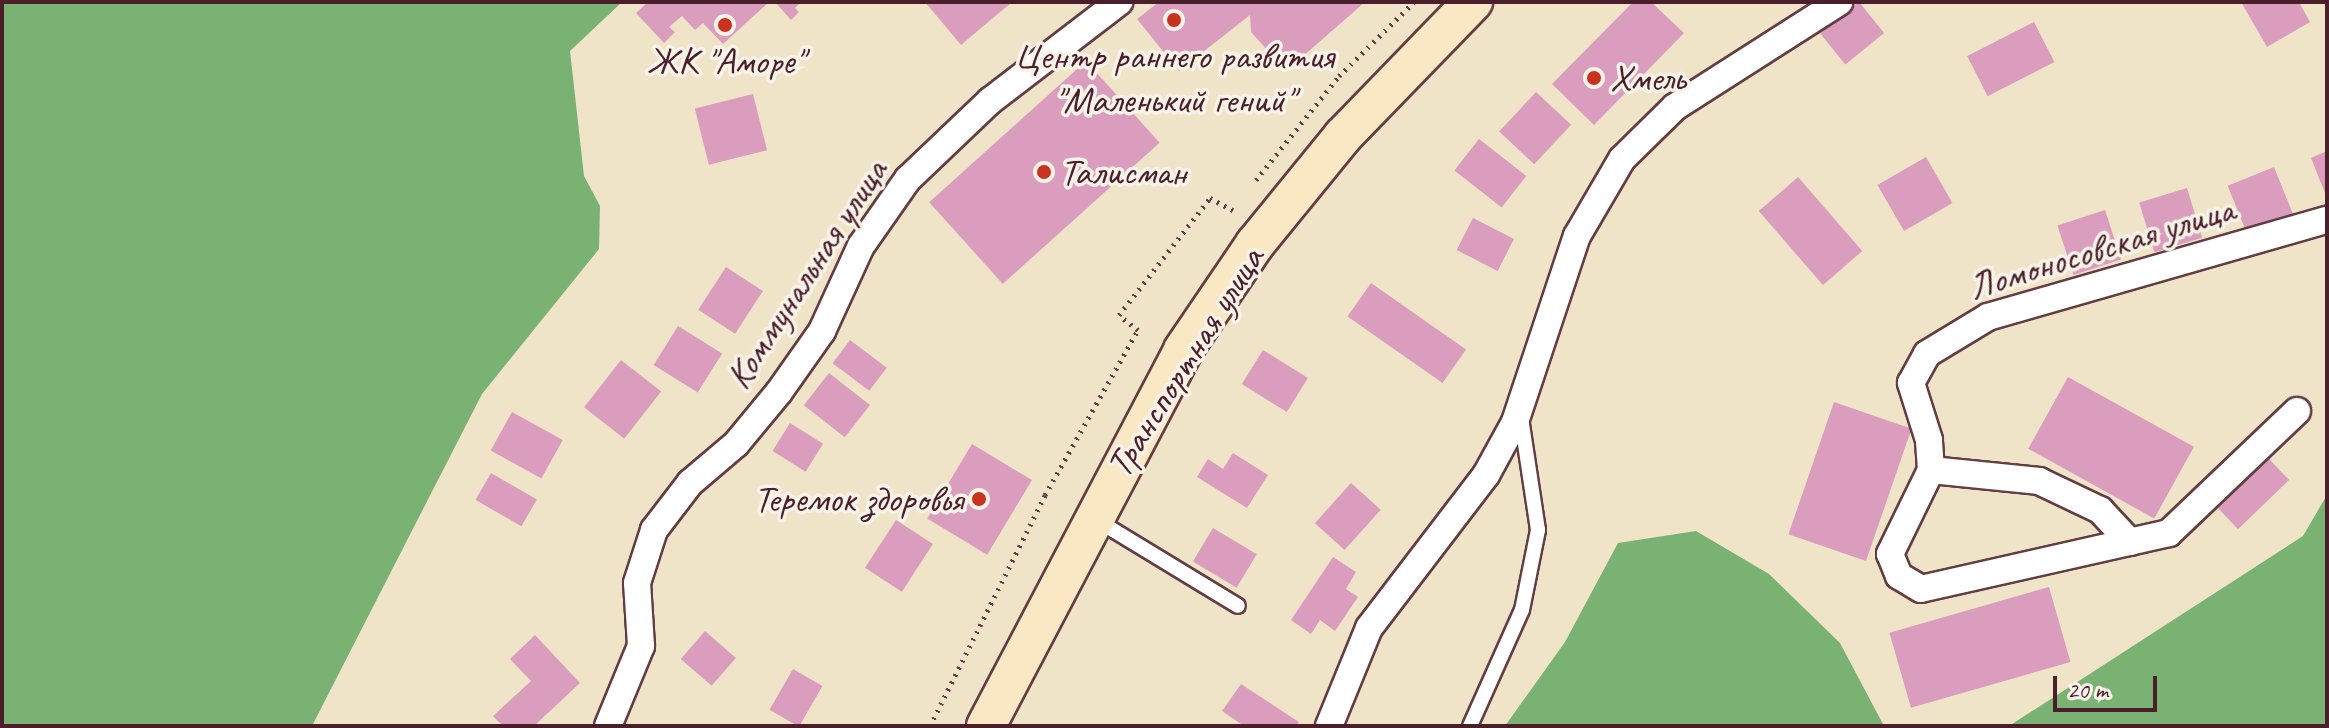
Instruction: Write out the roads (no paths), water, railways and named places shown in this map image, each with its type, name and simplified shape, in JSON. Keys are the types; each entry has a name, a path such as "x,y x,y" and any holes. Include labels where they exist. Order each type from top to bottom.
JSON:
{"main road":[{"name":"Транспортная улица","path":"986,726 1092,518 1183,350 1255,244 1343,136 1473,2"}],"street":[{"name":"Коммунальная улица","path":"608,726 641,646 637,583 654,530 690,483 736,444 779,392 822,331 861,246 908,179 990,101 1119,2"},
{"path":"1329,726 1369,628 1486,475 1520,409 1577,236 1622,159 1675,107 1839,2"},
{"name":"Ломоносовская улица","path":"1931,470 1929,440 1911,383 1927,354 1956,332 1988,317 2327,220"},
{"path":"2130,542 2100,510 2039,481 1931,470 1890,554 1899,576 1921,589 2130,542 2169,533 2297,411"}],"lane":[{"path":"1470,726 1522,610 1538,530 1520,409"},
{"path":"1092,518 1238,606"}],"place":[{"name":"Центр раннего развития \"Маленький гений\"","path":"1174,20"},
{"name":"ЖК \"Аморе\"","path":"725,25"},
{"name":"Хмель","path":"1594,78"},
{"name":"Талисман","path":"1044,172"},
{"name":"Теремок здоровья","path":"979,499"}]}
